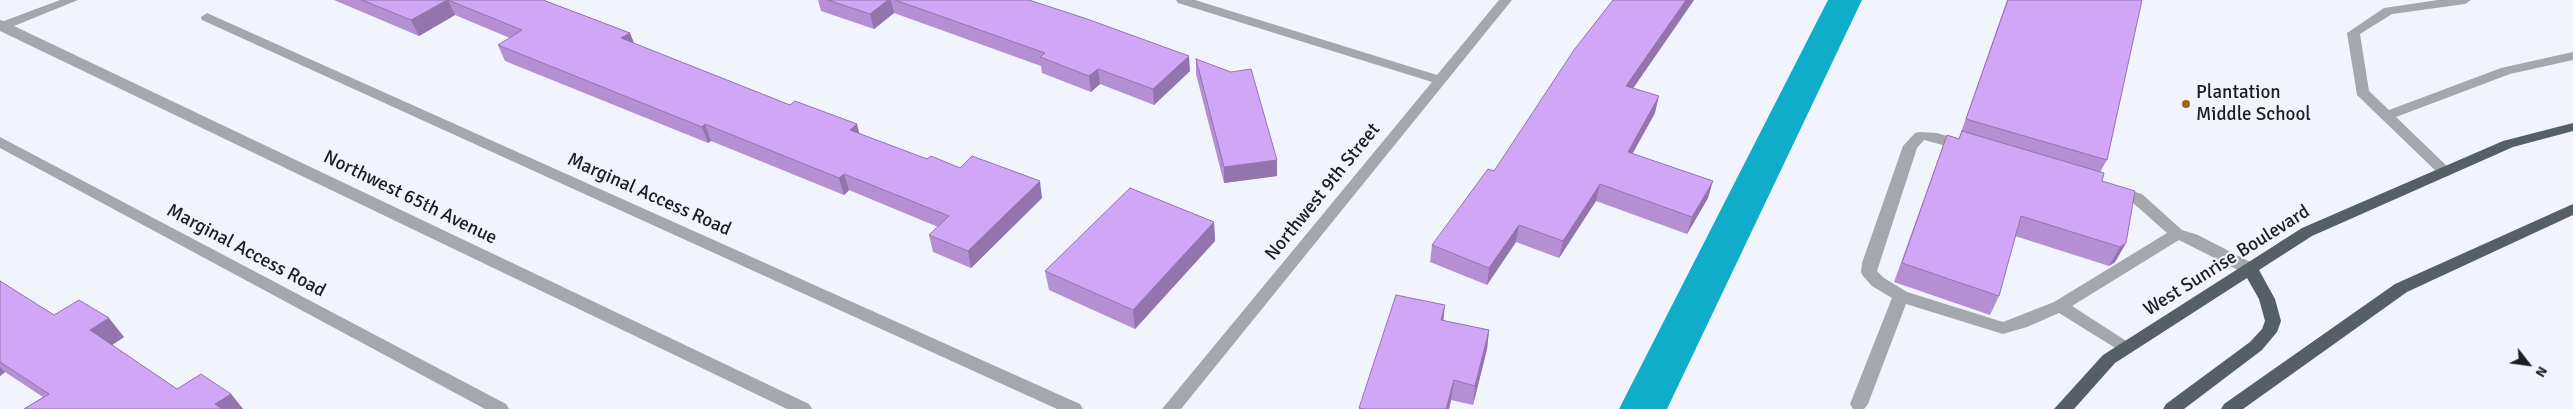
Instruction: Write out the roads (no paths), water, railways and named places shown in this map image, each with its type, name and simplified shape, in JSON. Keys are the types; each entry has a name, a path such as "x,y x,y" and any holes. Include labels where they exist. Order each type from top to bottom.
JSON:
{"highway":[{"name":"West Sunrise Boulevard","path":"2063,409 2108,359 2307,232 2508,144 2573,128"},
{"path":"2230,409 2401,288 2573,209"},
{"path":"2172,409 2256,346 2269,332 2273,321 2267,299 2250,269"}],"street":[{"path":"1,26 72,0"},
{"path":"1182,0 1440,80"},
{"name":"Northwest 9th Street","path":"1171,409 1506,0"},
{"path":"2445,172 2362,92 2353,33 2388,11 2465,0"},
{"name":"Marginal Access Road","path":"207,17 1074,409"},
{"name":"Northwest 65th Avenue","path":"1,26 803,409"},
{"path":"2386,116 2506,71 2573,56"},
{"path":"1978,150 1932,136 1920,136 1910,146 1870,263 1869,272 1878,282 1901,296 2003,328 2021,323 2060,306 2177,234"},
{"name":"Marginal Access Road","path":"0,142 500,409"},
{"path":"2100,187 2138,198 2177,234 2193,239 2250,269"},
{"path":"1859,404 1901,296"},
{"path":"2060,306 2125,348"}],"waterway":[{"path":"1643,409 1845,0"}],"place":[{"name":"Plantation Middle School","path":"2186,104"}]}
